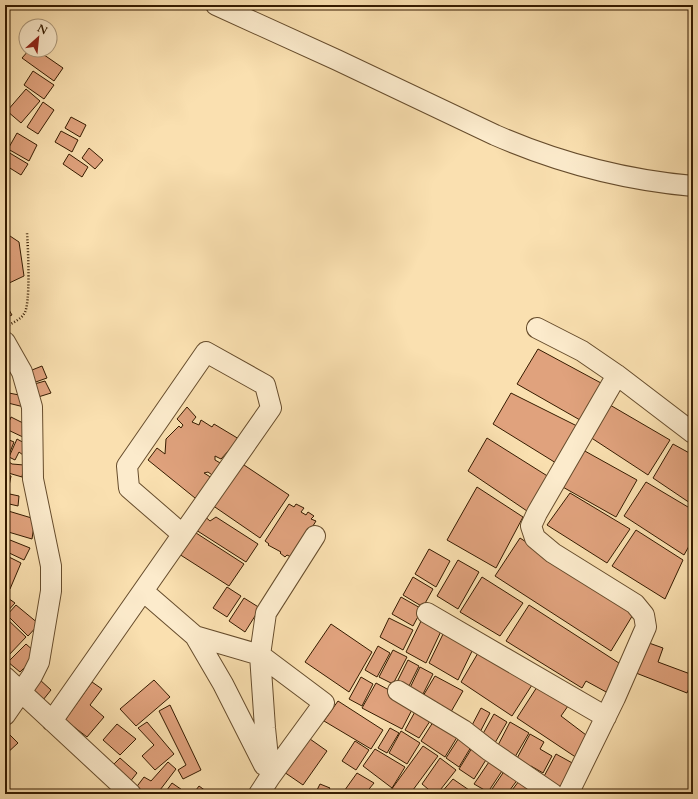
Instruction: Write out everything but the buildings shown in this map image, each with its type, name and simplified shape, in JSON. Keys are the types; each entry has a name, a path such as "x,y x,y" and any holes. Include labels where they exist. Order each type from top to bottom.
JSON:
{"street":[{"path":"216,5 517,145 592,168 658,182 693,186"},
{"path":"536,328 582,351 617,375 693,433"},
{"path":"5,339 22,372 32,407 33,479 51,566 51,591 39,662 32,676 20,691 5,715"},
{"path":"52,721 271,408 265,385 206,352 127,466 129,488 182,534"},
{"path":"568,794 606,717 646,627 644,615 635,604 553,553 536,538 531,526 537,513 617,375"},
{"path":"270,777 260,656 266,613 314,536"},
{"path":"143,591 195,636 223,684 270,777"},
{"path":"427,613 606,717"},
{"path":"195,636 260,656 324,703 259,794"},
{"path":"5,677 132,794"},
{"path":"398,691 463,730 490,751 553,794"}],"path":[{"path":"5,339 15,322 25,313 28,292 27,232"}]}
